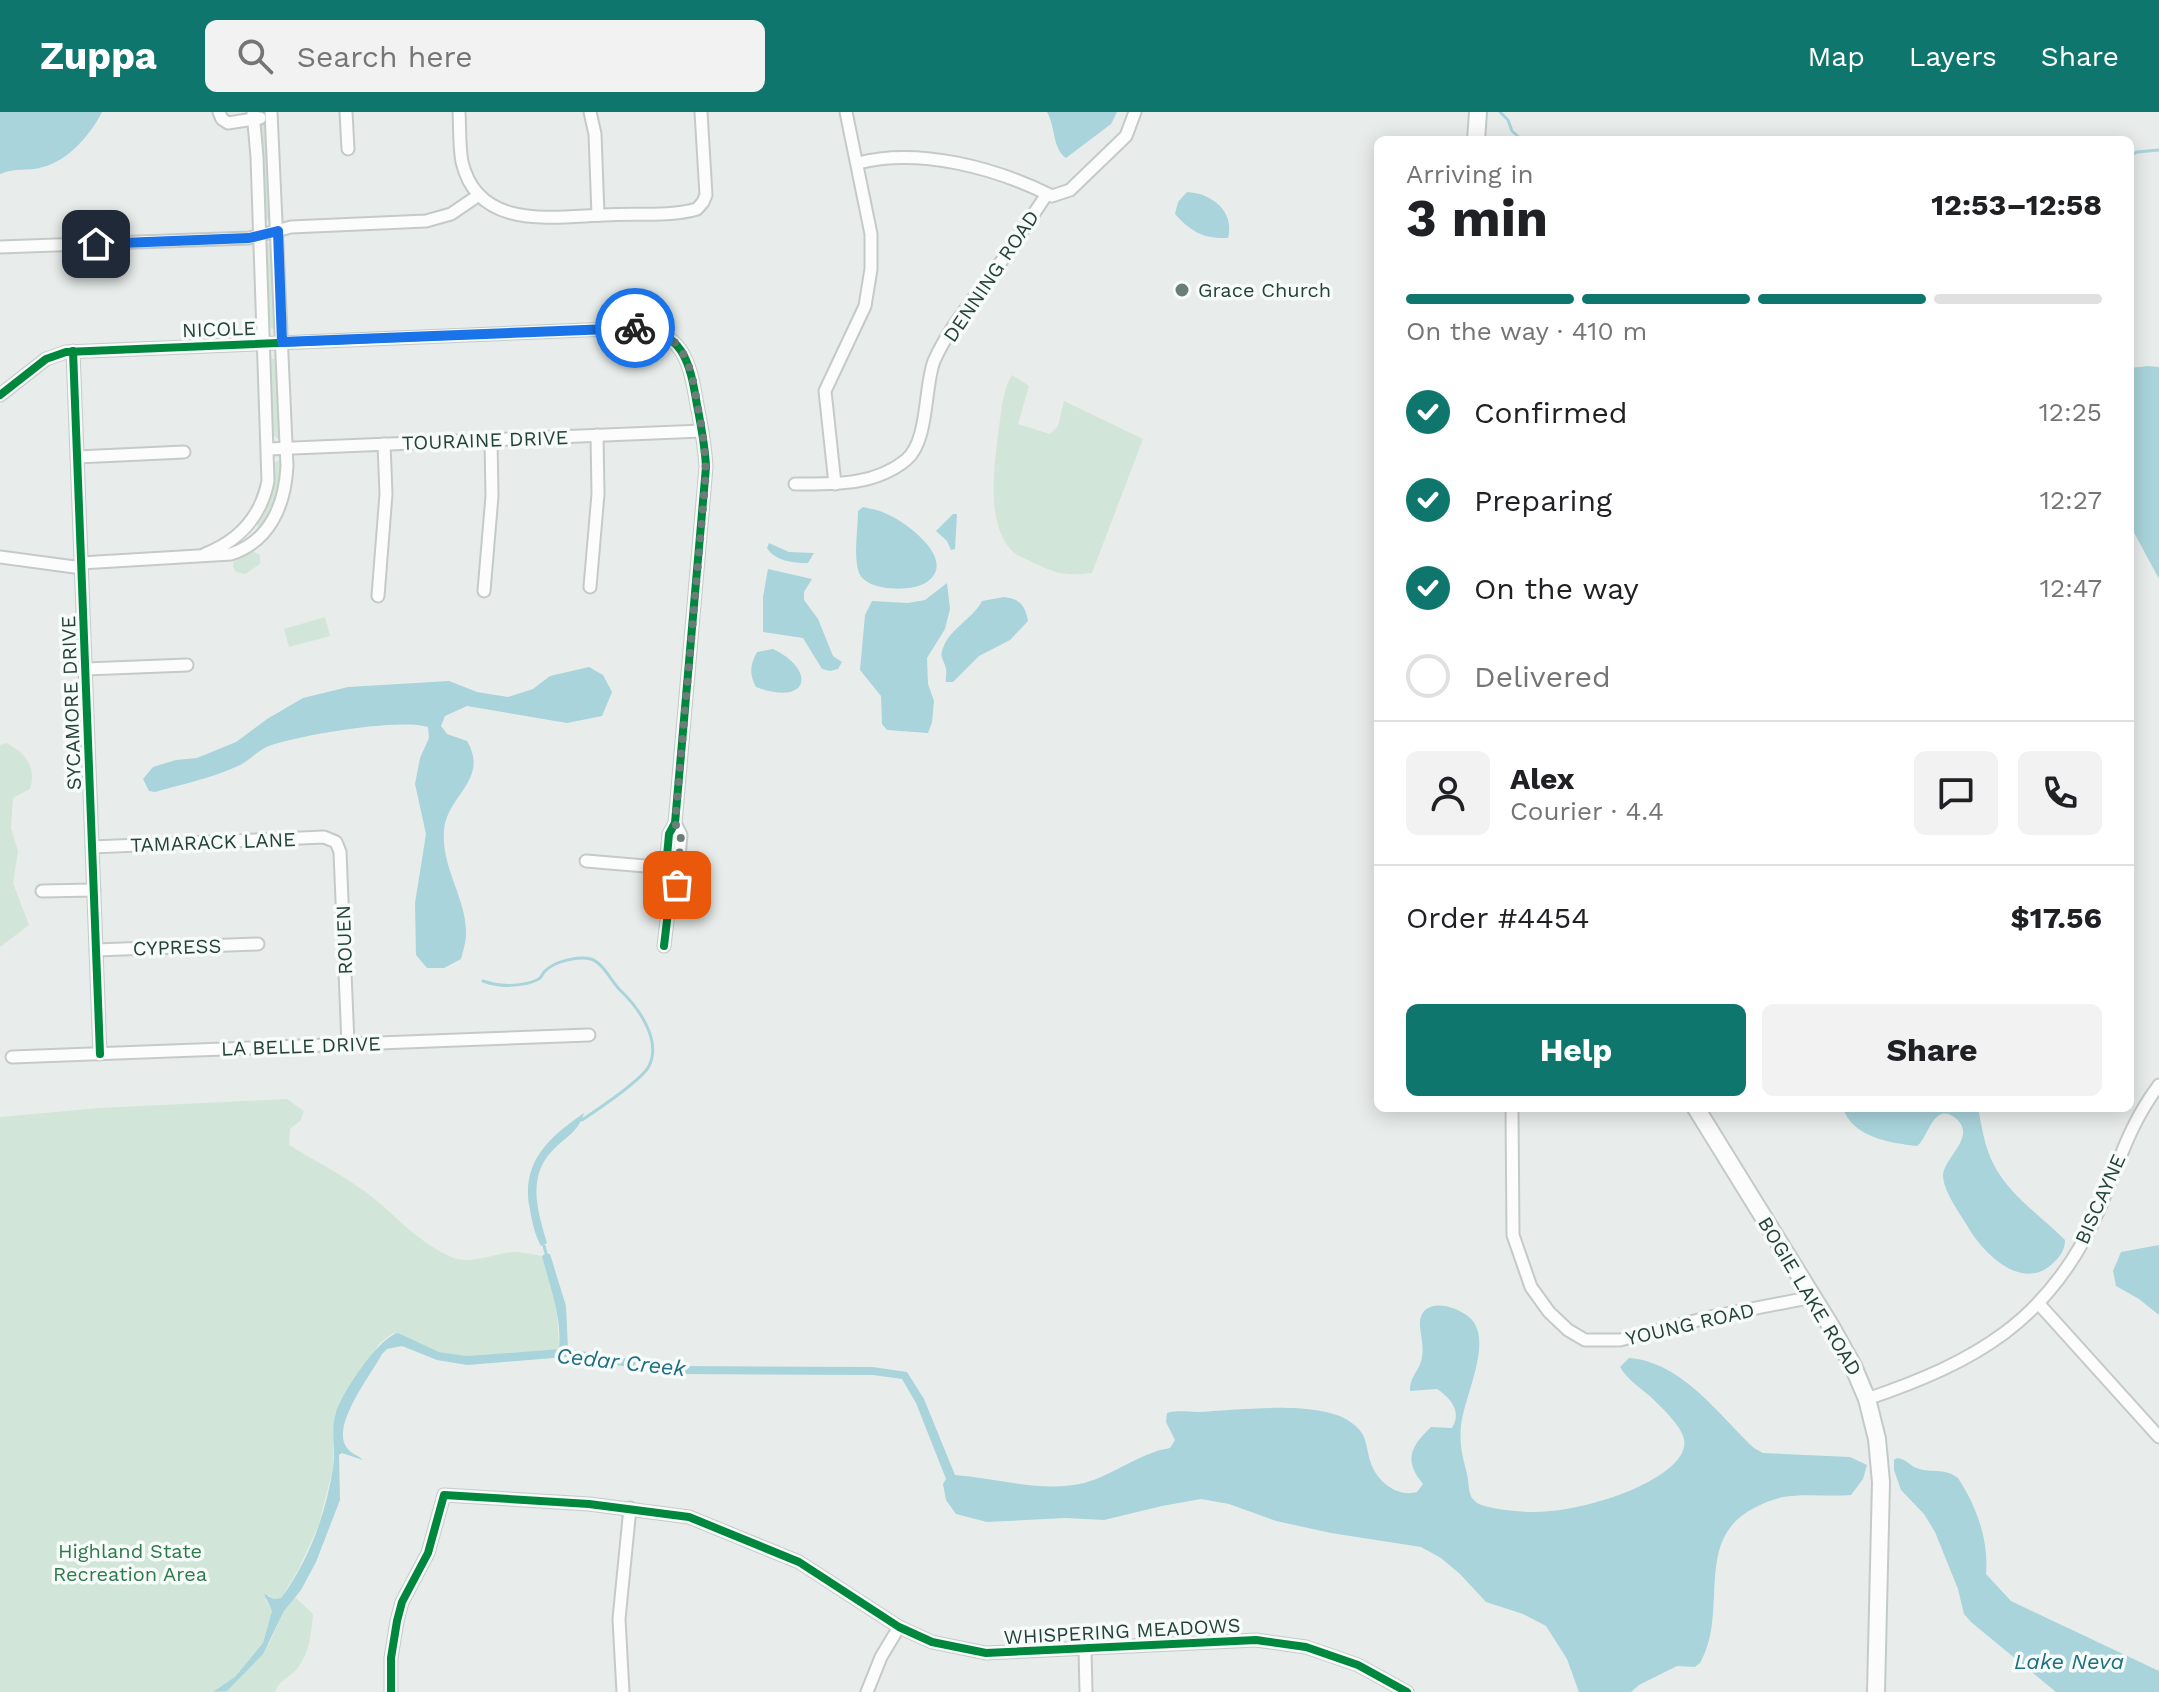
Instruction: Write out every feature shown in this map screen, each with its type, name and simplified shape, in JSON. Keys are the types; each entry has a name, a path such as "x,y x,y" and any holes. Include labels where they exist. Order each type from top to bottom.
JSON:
{"main road":[{"path":"1476,136 1478,112"},
{"name":"BOGIE LAKE ROAD","path":"1698,1112 1813,1297 1853,1366 1867,1399 1877,1439 1881,1482 1876,1692"}],"street":[{"path":"0,557 82,566 212,557 248,547 266,531 278,511 284,490 286,448 271,114 228,123 219,112"},
{"path":"346,112 348,149"},
{"path":"459,112 463,166 479,195 502,210 526,217 697,209 706,195 701,112"},
{"path":"590,112 595,134 598,215"},
{"path":"835,484 825,391 865,306 871,269 871,234 846,112"},
{"name":"DENNING ROAD","path":"795,484 856,482 884,475 909,457 923,426 933,364 970,302 1047,194 1052,196 1070,190 1126,136 1135,112"},
{"path":"193,557 229,543 251,521 266,490 269,449 253,116"},
{"path":"858,163 881,157 920,157 1018,179 1047,194"},
{"path":"1,251 249,238 291,227 433,220 451,214 479,195"},
{"name":"NICOLE","path":"0,395 46,359 73,351 636,328 662,334 684,354 691,370 702,431"},
{"name":"SYCAMORE DRIVE","path":"73,351 100,1054"},
{"path":"664,946 668,912 675,902 672,868 681,835 675,823 705,476 702,431"},
{"name":"TOURAINE DRIVE","path":"269,449 702,431"},
{"path":"590,587 598,494 597,435"},
{"path":"484,591 492,496 491,439"},
{"path":"378,596 386,494 384,444"},
{"path":"77,457 184,452"},
{"path":"86,669 187,665"},
{"name":"TAMARACK LANE","path":"92,847 332,839"},
{"name":"ROUEN","path":"332,839 340,852 348,1044"},
{"path":"586,861 672,868"},
{"path":"42,891 94,890"},
{"name":"CYPRESS","path":"96,950 258,944"},
{"name":"LA BELLE DRIVE","path":"12,1057 589,1035"},
{"name":"BISCAYNE","path":"1867,1399 1941,1370 1991,1344 2039,1304 2086,1236 2140,1110 2159,1085"},
{"name":"YOUNG ROAD","path":"1512,1112 1513,1235 1531,1287 1549,1312 1568,1330 1585,1340 1620,1340 1710,1317 1813,1297"},
{"path":"2039,1304 2159,1437"},
{"name":"WHISPERING MEADOWS","path":"391,1692 391,1658 402,1602 428,1553 444,1495 630,1508 689,1517 799,1562 899,1627 932,1642 986,1653 1197,1641 1269,1642 1306,1647 1358,1665 1407,1692"},
{"path":"623,1692 619,1619 630,1508"},
{"path":"867,1692 881,1657 899,1627"},
{"path":"1085,1649 1086,1692"}],"green space":[{"path":"267,125 269,221 263,216 260,127"},
{"path":"270,242 277,327 273,329 268,327 265,245"},
{"path":"271,359 277,359 281,436 278,439 272,434"},
{"path":"1012,375 1029,386 1018,424 1050,434 1058,426 1064,401 1143,439 1092,573 1068,574 1048,569 1015,554 1003,538 995,510 994,479 1002,404"},
{"path":"279,460 282,463 277,499 270,516 259,529 256,522 272,482 274,463"},
{"path":"252,551 260,555 260,564 245,574 236,572 234,561"},
{"path":"325,617 330,636 289,647 284,629"},
{"path":"6,743 24,756 32,774 30,789 13,798 11,828 18,851 13,883 29,925 0,947 0,745"},
{"name":"Highland State Recreation Area","path":"287,1099 304,1111 301,1120 290,1129 289,1145 360,1188 432,1246 451,1257 466,1260 512,1252 542,1256 557,1308 559,1349 467,1356 439,1352 393,1333 380,1343 351,1386 333,1430 333,1468 318,1527 281,1598 274,1599 269,1595 265,1599 272,1611 263,1643 269,1644 284,1611 295,1597 313,1614 305,1656 275,1692 0,1692 0,1117 99,1108"}],"water":[{"path":"0,112 102,112 92,129 61,159 37,168 0,174"},
{"path":"1047,112 1117,112 1111,124 1066,158 1058,149"},
{"path":"1187,192 1205,196 1219,205 1228,220 1228,238 1198,233 1175,214 1178,202"},
{"path":"2159,367 2159,579 2134,532 2134,368"},
{"path":"863,507 895,518 926,543 936,563 935,573 927,582 901,589 880,587 864,579 857,566 856,550 858,511"},
{"path":"953,514 957,514 955,549 951,550 947,541 936,531"},
{"path":"769,543 789,552 814,553 808,563 791,562 770,552 767,548"},
{"path":"768,569 812,579 804,592 804,600 818,619 833,656 842,662 838,669 822,669 803,638 763,632 763,597"},
{"path":"947,583 950,609 945,629 927,658 928,684 934,701 928,733 887,730 882,724 881,696 860,670 865,615 872,601 908,603 925,600"},
{"path":"1004,597 1021,604 1028,621 1010,640 979,656 953,682 946,682 942,654 949,637 982,601"},
{"path":"773,649 796,667 801,683 796,689 774,692 756,687 751,674 757,652"},
{"path":"589,667 603,675 612,692 602,716 567,723 467,706 445,716 441,726 447,734 467,741 473,755 473,767 444,831 446,858 463,908 466,934 461,959 444,968 427,968 416,955 415,903 426,834 415,784 420,758 429,738 428,727 373,726 283,742 265,748 228,770 155,792 149,791 143,779 153,767 197,758 236,742 303,698 348,687 449,681 477,692 508,697 533,689 550,676"},
{"path":"1845,1112 1979,1112 1994,1165 2021,1200 2065,1240 2061,1254 2051,1265 2027,1274 2004,1266 1983,1248 1949,1196 1944,1183 1944,1170 1962,1139 1961,1124 1954,1117 1941,1114 1917,1146 1873,1137 1848,1118"},
{"path":"584,1113 576,1128 547,1157 537,1180 538,1205 547,1243 541,1246 533,1224 528,1193 533,1165 548,1142"},
{"path":"2159,1245 2159,1315 2116,1286 2113,1271 2121,1252"},
{"name":"Cedar Creek","path":"550,1254 566,1306 568,1349 675,1366 873,1367 907,1372 924,1399 955,1475 1036,1486 1069,1486 1106,1475 1148,1454 1170,1448 1175,1440 1166,1422 1167,1413 1297,1408 1317,1410 1349,1421 1364,1437 1370,1461 1381,1480 1404,1493 1417,1492 1423,1484 1411,1460 1414,1447 1431,1427 1452,1428 1456,1416 1451,1401 1437,1389 1410,1391 1423,1353 1421,1317 1424,1311 1437,1306 1454,1308 1469,1317 1479,1339 1479,1353 1463,1414 1461,1439 1470,1493 1481,1505 1523,1512 1578,1507 1617,1496 1668,1469 1683,1450 1684,1439 1667,1413 1623,1372 1620,1367 1629,1358 1666,1369 1682,1379 1763,1453 1850,1457 1867,1465 1863,1479 1851,1495 1779,1498 1754,1508 1735,1522 1724,1538 1718,1557 1708,1643 1700,1663 1695,1667 1677,1666 1631,1692 1579,1692 1567,1659 1546,1626 1523,1614 1486,1602 1460,1574 1421,1547 1276,1521 1229,1504 1201,1499 1104,1520 1066,1518 987,1522 956,1514 946,1500 943,1484 946,1479 916,1403 902,1379 873,1375 674,1374 565,1357 467,1365 437,1360 402,1346 387,1349 382,1354 348,1414 343,1439 347,1448 363,1460 342,1453 339,1455 340,1500 316,1562 301,1590 284,1611 263,1654 227,1691 213,1692 235,1677 263,1643 272,1611 264,1594 274,1599 281,1598 308,1552 330,1485 336,1413 362,1367 381,1345 398,1333 439,1352 467,1356 559,1349 557,1313 542,1256"},
{"name":"Lake Neva","path":"1897,1458 1920,1469 1948,1473 1958,1478 1980,1524 1986,1549 1986,1574 2011,1601 2159,1671 2159,1692 2056,1692 1971,1622 1964,1614 1958,1589 1935,1532 1924,1514 1901,1490 1894,1470 1894,1460"}],"waterway":[{"path":"1500,112 1518,136"},
{"path":"2134,154 2159,150"},
{"path":"483,981 502,985 524,984 537,980 549,967 561,962 591,959 603,968 634,1005 650,1035 652,1056 649,1066 629,1087 582,1120"},
{"path":"544,1246 546,1253"}],"cycle path":[{"path":"0,395 46,359 66,352 632,328 663,334 673,341 687,362 691,375 706,467 675,823 669,834 663,901 668,912 664,946"},
{"path":"73,351 100,1054"},
{"path":"391,1692 391,1658 402,1602 428,1553 444,1495 589,1504 689,1517 799,1562 899,1627 932,1642 986,1653 1256,1640 1306,1647 1358,1665 1407,1692"}],"way so far":[{"path":"635,328 662,334 677,345 686,357 705,449 705,484 675,823 681,835 677,885"}],"place":[{"name":"Grace Church","path":"1182,290"}],"route":[{"path":"96,244 249,238 278,231 282,342 635,328"}]}
